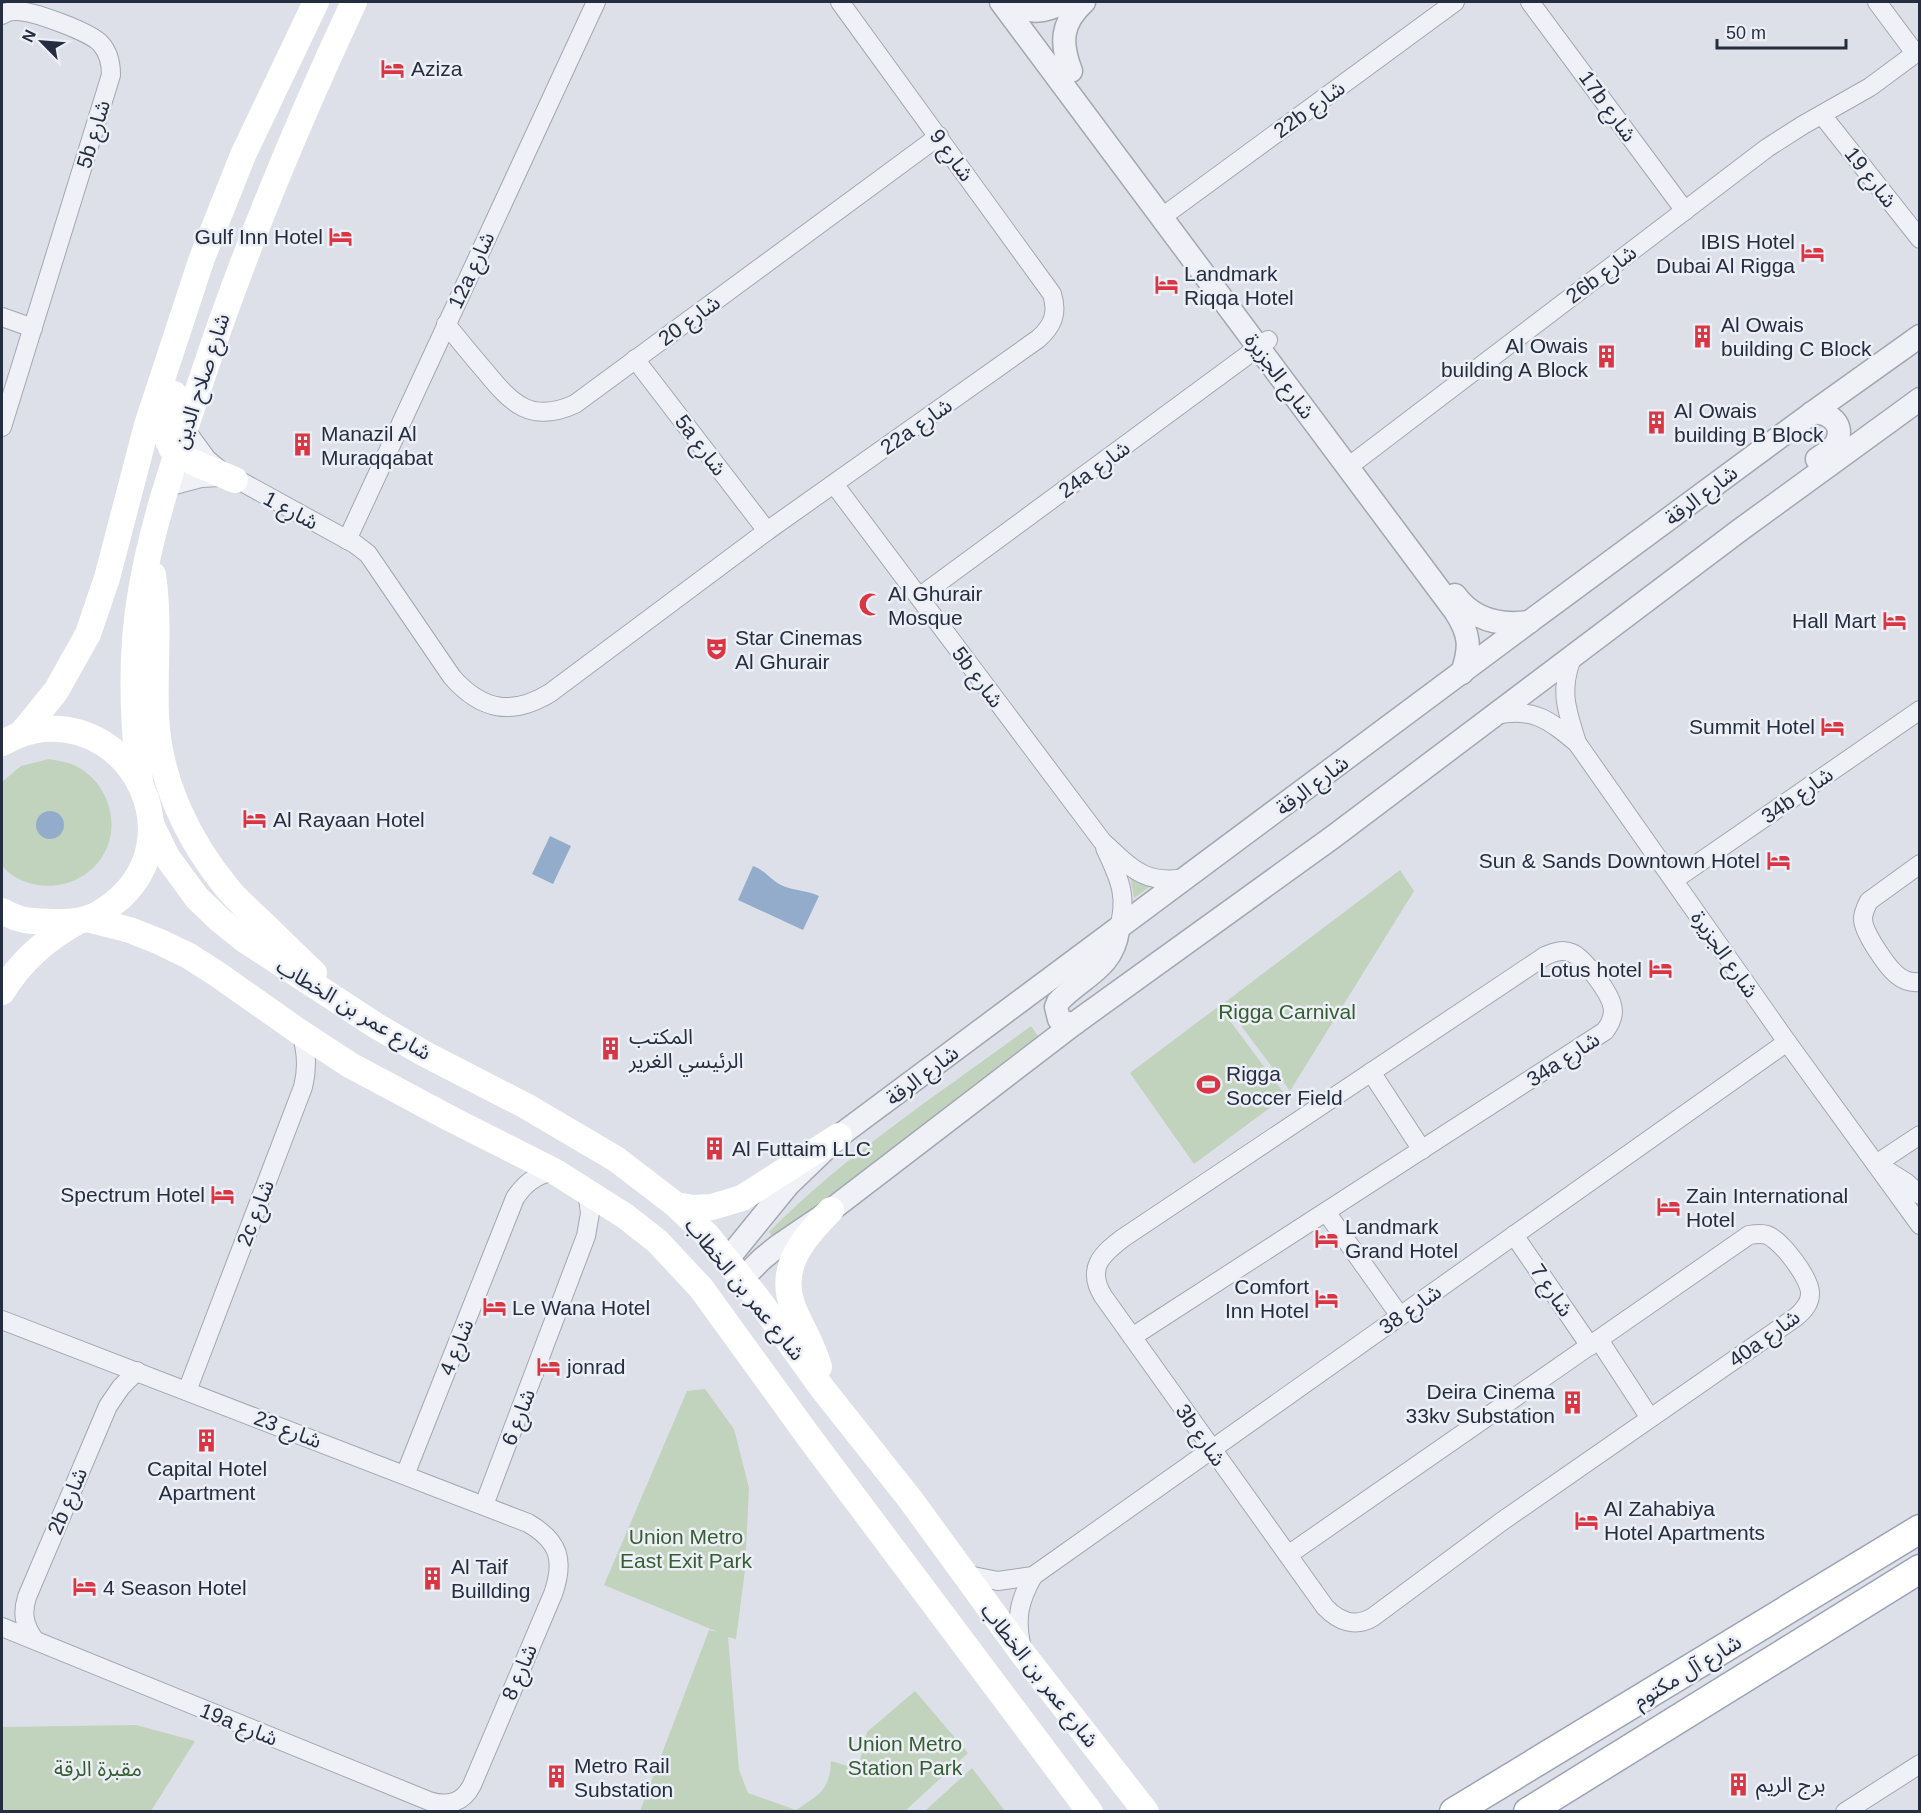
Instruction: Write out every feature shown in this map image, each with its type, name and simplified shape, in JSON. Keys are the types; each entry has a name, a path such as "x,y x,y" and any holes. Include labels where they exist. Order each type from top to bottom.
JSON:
{"main road":[{"name":"شارع صلاح الدين","path":"140,781 133,718 133,675 141,591 149,549 166,487 233,286 269,194 354,2"},
{"name":"شارع صلاح الدين","path":"11,738 39,713 66,676 88,634 99,607 147,425 195,278 243,155 315,3"},
{"path":"195,278 199,308 165,428 166,439 176,455 235,480"},
{"path":"149,549 157,615 156,719 161,754 170,789 184,822 201,854 230,892 351,1009"},
{"path":"2,992 14,973 32,953 53,936 108,908 126,892 140,871 148,848 150,824 147,802 140,781 127,762 110,747 90,736 68,729 44,729 11,738"},
{"name":"شارع عمر بن الخطاب","path":"150,824 178,873 197,898 220,920 271,958 423,1053 474,1078 573,1133 616,1160 676,1205 707,1235 822,1388 910,1499 1023,1654 1146,1812"},
{"name":"شارع عمر بن الخطاب","path":"2,911 22,921 82,921 130,930 189,956 301,1034 350,1065 554,1171 626,1216 657,1241 718,1311 1090,1812"},
{"path":"676,1205 693,1208 712,1207 742,1198 839,1136"},
{"path":"822,1388 815,1354 793,1307 788,1282 791,1265 798,1248 808,1233 831,1209"},
{"path":"700,1288 734,1269"},
{"path":"718,1311 734,1269"},
{"name":"شارع آل مكتوم","path":"1454,1812 1920,1529"},
{"name":"شارع آل مكتوم","path":"1528,1812 1920,1569"}],"street":[{"name":"12a شارع","path":"347,540 596,2"},
{"name":"شارع 9","path":"840,2 1052,294 1056,313"},
{"name":"شارع الجزيرة","path":"1001,2 1167,213 1352,464 1464,624 1468,640 1468,656 1462,673"},
{"path":"1027,36 1020,4 1043,10 1066,2"},
{"path":"1071,71 1065,56 1063,40 1066,25 1074,11 1084,2"},
{"name":"22b شارع","path":"1167,213 1455,2"},
{"name":"17b شارع","path":"1530,2 1685,211"},
{"path":"1877,2 1917,51"},
{"name":"شارع الجزيرة","path":"1020,4 1071,71 1167,213"},
{"name":"5b شارع","path":"2,15 16,11 27,13 85,32 102,45 111,64 109,85 2,427"},
{"name":"26b شارع","path":"1352,464 1767,148 1870,87 1917,51"},
{"name":"شارع 19","path":"1822,115 1920,239"},
{"name":"شارع 20","path":"446,324 504,395 516,405 530,411 554,412 575,404 939,136"},
{"name":"22a شارع","path":"767,531 1038,339 1052,323 1056,313"},
{"path":"2,317 33,328"},
{"name":"شارع الرقة","path":"734,1269 788,1185 839,1136 1812,412 1920,336"},
{"name":"24a شارع","path":"919,597 1263,344"},
{"name":"5a شارع","path":"635,359 767,531"},
{"path":"734,1269 762,1259 831,1209 1076,1023 1333,837 1740,530 1920,399"},
{"path":"1740,530 1759,502 1832,448 1837,441 1839,431 1830,415 1812,412"},
{"name":"شارع 1","path":"185,429 207,459 235,480 347,540 368,554 452,677 464,691 480,702 498,707 516,708 534,703 550,693 767,531"},
{"name":"شارع الجزيرة","path":"1352,464 1465,607 1495,622 1512,624 1529,622"},
{"name":"شارع 1","path":"166,487 201,478 218,477 235,480"},
{"name":"5b شارع","path":"834,484 1102,841 1138,872 1154,879 1170,881 1187,878"},
{"name":"شارع الجزيرة","path":"1572,658 1566,673 1564,689 1565,705 1577,742 1786,1042 1920,1226"},
{"name":"34b شارع","path":"1674,880 1920,710"},
{"name":"شارع الجزيرة","path":"1496,715 1512,712 1529,713 1545,718 1577,742"},
{"name":"5b شارع","path":"1102,841 1121,885 1124,900 1123,915 1118,930"},
{"path":"1920,864 1869,901 1863,920 1870,938 1898,976 1906,981 1920,982"},
{"path":"1076,1023 1069,1024 1059,1019 1056,1007 1058,1002 1106,961 1116,942 1118,930"},
{"name":"34a شارع","path":"1123,1238 1553,952 1571,953 1580,957 1609,996 1613,1014 1605,1031 1132,1336"},
{"name":"2c شارع","path":"188,1391 303,1087 307,1074 307,1060 301,1034"},
{"name":"شارع 38","path":"1023,1654 1018,1634 1018,1613 1023,1593 1033,1576 1786,1042"},
{"path":"1371,1072 1422,1150"},
{"path":"1876,1164 1920,1135"},
{"name":"شارع الجزيرة","path":"1876,1164 1907,1183 1920,1195"},
{"name":"شارع 4","path":"405,1475 515,1197 531,1179 542,1173 554,1171"},
{"name":"شارع 6","path":"484,1505 586,1236 590,1213 587,1191"},
{"path":"1326,1212 1400,1316"},
{"name":"40a شارع","path":"1288,1555 1749,1235 1758,1233 1775,1239 1805,1276 1809,1285 1808,1303 1803,1311 1501,1522 1373,1617 1366,1621 1350,1623"},
{"name":"شارع 7","path":"1514,1235 1650,1418"},
{"name":"3b شارع","path":"1123,1238 1101,1257 1096,1267 1095,1277 1103,1296 1325,1606 1332,1614 1350,1623"},
{"name":"شارع 23","path":"2,1320 528,1523 542,1531 553,1543 559,1558"},
{"name":"2b شارع","path":"34,1639 25,1623 27,1597 108,1406 136,1371"},
{"name":"شارع 8","path":"472,1785 553,1594 557,1583 559,1558"},
{"name":"شارع 38","path":"963,1574 998,1581 1033,1576"},
{"name":"19a شارع","path":"2,1627 429,1801 446,1804 454,1802 462,1798 472,1785"},
{"path":"1845,1812 1920,1764"}],"green space":[{"path":"49,759 76,766 97,783 109,806 111,819 108,845 102,857 81,877 54,886 26,882 13,876 2,866 2,782 21,766"},
{"name":"Rigga Carnival","path":"1400,870 1414,891 1290,1091 1224,1003"},
{"path":"1130,876 1151,886 1134,898"},
{"name":"Rigga Soccer Field","path":"1219,1006 1286,1096 1194,1164 1130,1073"},
{"path":"1031,1026 1042,1042 776,1240 769,1232 799,1203 863,1150"},
{"path":"705,1389 734,1429 749,1488 745,1570 736,1639 728,1637 739,1770 748,1793 796,1810 822,1791 828,1779 831,1761 858,1769 867,1732 915,1691 968,1753 905,1811 640,1811 709,1630 718,1632 604,1585 687,1391"},
{"name":"مقبرة الرقة","path":"136,1725 195,1741 151,1811 2,1811 2,1727"},
{"path":"972,1768 1005,1811 925,1811"}],"water":[{"path":"50,811 60,815 64,825 60,835 50,839 40,835 36,825 40,815"},
{"path":"550,836 571,846 553,884 532,874"},
{"path":"753,866 781,885 819,896 803,930 738,900"}],"place":[{"name":"Aziza","path":"393,68"},
{"name":"Gulf Inn Hotel","path":"341,236"},
{"name":"IBIS Hotel Dubai Al Rigga","path":"1813,253"},
{"name":"Landmark Riqqa Hotel","path":"1166,285"},
{"name":"Al Owais building C Block","path":"1703,336"},
{"name":"Al Owais building A Block","path":"1606,357"},
{"name":"Al Owais building B Block","path":"1656,422"},
{"name":"Manazil Al Muraqqabat","path":"303,445"},
{"name":"Al Ghurair Mosque","path":"870,605"},
{"name":"Hall Mart","path":"1894,620"},
{"name":"Star Cinemas Al Ghurair","path":"717,649"},
{"name":"Summit Hotel","path":"1833,726"},
{"name":"Al Rayaan Hotel","path":"255,819"},
{"name":"Sun & Sands Downtown Hotel","path":"1778,860"},
{"name":"Lotus hotel","path":"1660,969"},
{"name":"المكتب الرئيسي الغرير","path":"611,1048"},
{"name":"Rigga Soccer Field","path":"1208,1085"},
{"name":"Al Futtaim LLC","path":"714,1148"},
{"name":"Spectrum Hotel","path":"223,1194"},
{"name":"Zain International Hotel","path":"1668,1207"},
{"name":"Landmark Grand Hotel","path":"1327,1238"},
{"name":"Comfort Inn Hotel","path":"1327,1298"},
{"name":"Le Wana Hotel","path":"494,1307"},
{"name":"jonrad","path":"549,1366"},
{"name":"Deira Cinema 33kv Substation","path":"1573,1403"},
{"name":"Capital Hotel Apartment","path":"207,1440"},
{"name":"Al Zahabiya Hotel Apartments","path":"1586,1520"},
{"name":"Al Taif Buillding","path":"433,1578"},
{"name":"4 Season Hotel","path":"85,1587"},
{"name":"Metro Rail Substation","path":"556,1777"},
{"name":"برج الريم","path":"1738,1784"}],"park label":[{"name":"Union Metro East Exit Park","path":"686,1548"},
{"name":"Union Metro Station Park","path":"905,1755"}]}
